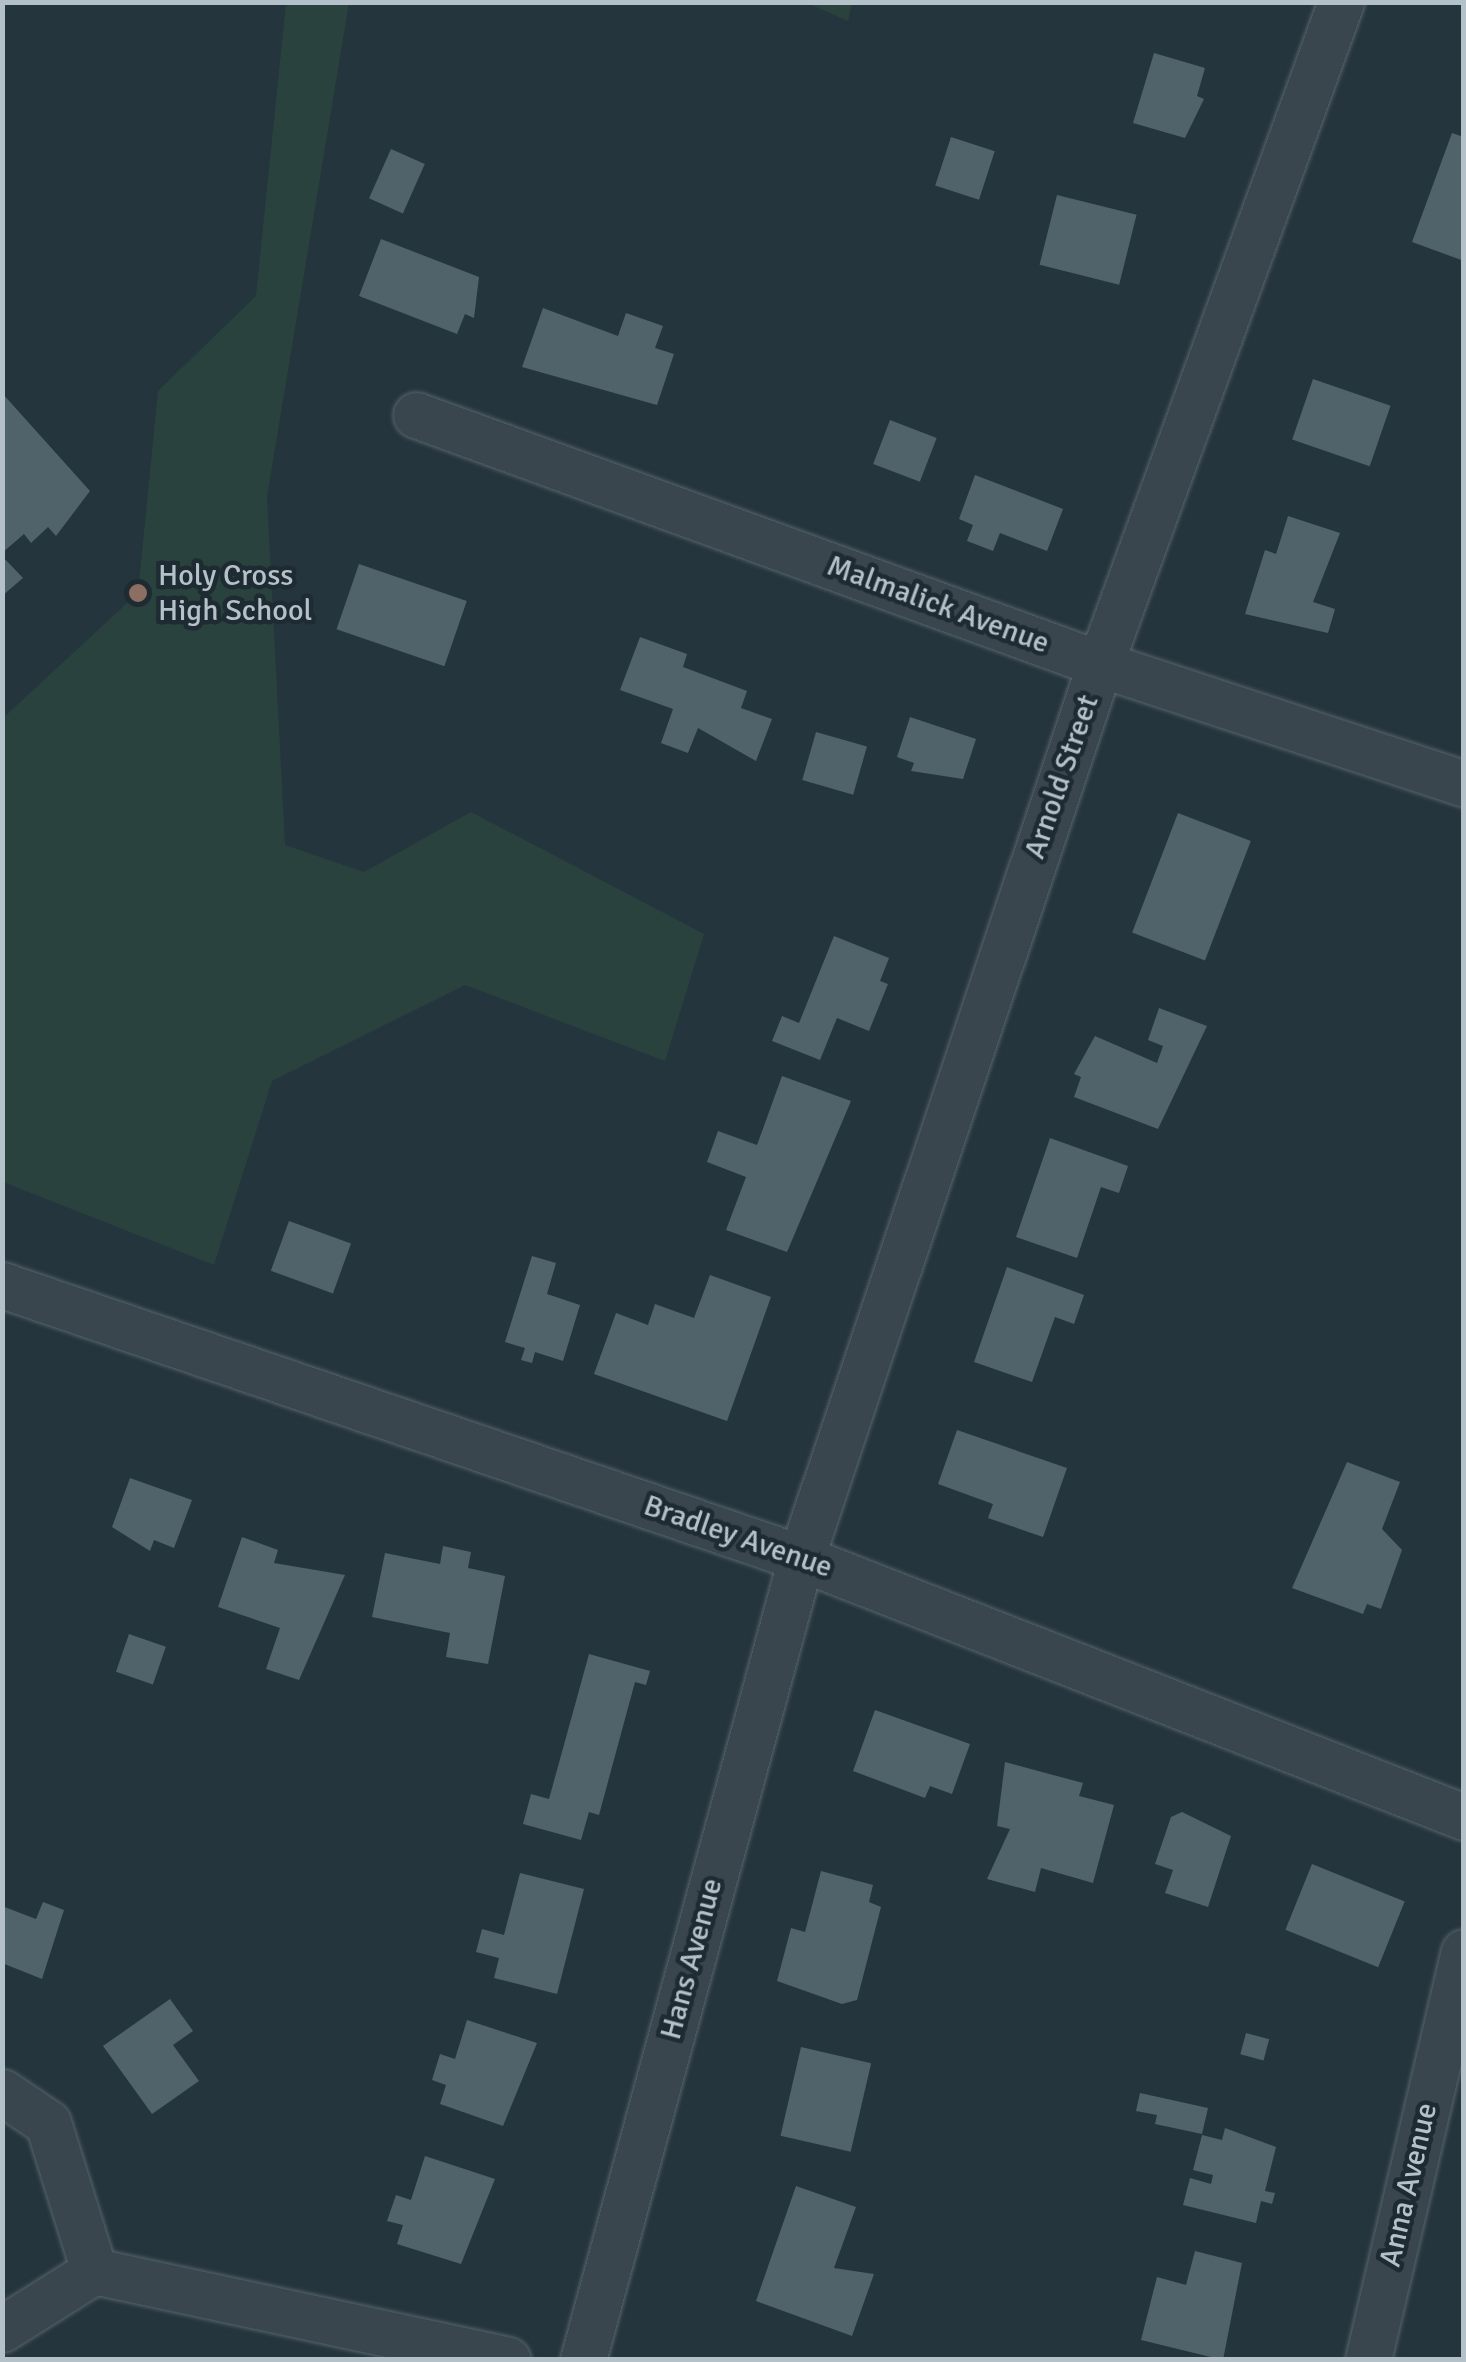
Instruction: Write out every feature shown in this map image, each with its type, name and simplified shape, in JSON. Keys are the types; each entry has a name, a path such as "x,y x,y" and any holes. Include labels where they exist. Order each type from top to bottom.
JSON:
{"street":[{"name":"Arnold Street","path":"801,1558 1100,664 1341,2"},
{"name":"Malmalick Avenue","path":"416,415 1100,664 1464,784"},
{"name":"Bradley Avenue","path":"2,1285 801,1558 1464,1817"},
{"name":"Hans Avenue","path":"583,2360 801,1558"},
{"name":"Anna Avenue","path":"1368,2360 1464,1952"},
{"path":"2,2092 48,2123 94,2271"},
{"path":"2,2329 94,2271 508,2360"}],"green space":[{"path":"286,3 349,3 267,497 285,845 364,872 471,812 704,934 665,1061 465,985 272,1081 214,1265 3,1182 3,718 138,593 158,391 256,296"},
{"path":"807,3 852,3 848,21"}],"building":[{"path":"1154,53 1205,68 1197,96 1204,99 1185,138 1133,123"},
{"path":"1452,133 1464,137 1464,261 1412,242"},
{"path":"951,137 995,151 979,200 935,186"},
{"path":"391,149 425,164 403,213 369,198"},
{"path":"1057,195 1137,215 1119,285 1040,265"},
{"path":"381,239 479,277 474,318 465,314 457,334 359,296"},
{"path":"543,308 618,336 626,313 663,326 655,348 674,354 657,405 522,367"},
{"path":"1313,379 1391,406 1370,466 1292,440"},
{"path":"2,393 90,491 56,536 48,527 31,543 24,534 2,553"},
{"path":"890,420 937,438 920,482 873,464"},
{"path":"975,475 1063,509 1047,551 1000,533 993,551 967,541 973,525 959,519"},
{"path":"1288,516 1340,533 1313,602 1335,609 1328,633 1245,614 1265,550 1276,554"},
{"path":"2,556 23,578 2,596"},
{"path":"359,564 467,601 444,666 337,629"},
{"path":"640,637 687,654 683,667 747,691 741,708 772,719 756,761 698,728 688,753 661,743 673,709 620,690"},
{"path":"910,717 976,739 963,779 911,771 914,763 897,757"},
{"path":"816,732 867,747 853,795 802,780"},
{"path":"1178,813 1251,841 1205,960 1132,932"},
{"path":"834,936 889,958 880,981 888,984 869,1031 837,1018 820,1060 772,1041 782,1016 799,1023"},
{"path":"1159,1008 1207,1026 1158,1129 1074,1097 1081,1077 1074,1074 1095,1036 1157,1063 1163,1046 1148,1040"},
{"path":"782,1076 851,1101 787,1252 726,1230 746,1177 707,1162 718,1131 757,1145"},
{"path":"1050,1138 1128,1166 1119,1193 1101,1187 1077,1258 1016,1237"},
{"path":"289,1221 351,1244 333,1293 271,1271"},
{"path":"532,1256 556,1263 547,1294 580,1305 563,1361 535,1352 532,1363 521,1360 525,1348 505,1342"},
{"path":"1007,1267 1084,1295 1074,1324 1055,1317 1032,1382 974,1362"},
{"path":"710,1275 771,1297 727,1421 594,1374 616,1313 648,1325 655,1304 694,1318"},
{"path":"957,1430 1067,1468 1043,1537 988,1518 993,1504 938,1484"},
{"path":"1347,1462 1400,1482 1382,1529 1402,1550 1381,1609 1367,1604 1363,1614 1292,1588"},
{"path":"130,1478 192,1500 174,1548 154,1540 150,1551 112,1527"},
{"path":"242,1537 278,1550 274,1563 345,1575 299,1680 266,1669 280,1628 218,1607"},
{"path":"443,1546 471,1552 468,1568 505,1576 488,1664 446,1657 450,1633 372,1617 385,1553 440,1564"},
{"path":"129,1634 166,1647 153,1685 116,1672"},
{"path":"589,1654 650,1671 646,1685 635,1682 599,1815 589,1812 581,1840 523,1824 531,1794 549,1799"},
{"path":"875,1710 970,1744 952,1794 930,1786 925,1798 853,1771"},
{"path":"1005,1762 1083,1783 1079,1796 1114,1805 1093,1883 1041,1868 1035,1892 987,1879 1010,1829 997,1826"},
{"path":"1182,1812 1231,1836 1208,1907 1165,1893 1173,1870 1155,1864 1171,1817"},
{"path":"1312,1864 1405,1901 1378,1967 1285,1930"},
{"path":"821,1871 873,1885 869,1902 881,1907 857,2000 842,2004 777,1981 791,1928 805,1932"},
{"path":"520,1873 584,1889 557,1994 494,1978 499,1958 476,1952 482,1929 504,1935"},
{"path":"43,1902 64,1910 42,1979 2,1963 2,1906 36,1919"},
{"path":"170,1999 193,2031 173,2045 199,2081 152,2114 103,2046"},
{"path":"467,2020 537,2043 503,2126 440,2104 446,2085 432,2080 440,2054 455,2059"},
{"path":"1246,2033 1269,2039 1263,2060 1240,2054"},
{"path":"801,2047 871,2063 851,2152 781,2136"},
{"path":"1140,2093 1208,2108 1202,2134 1155,2124 1157,2115 1136,2111"},
{"path":"1225,2128 1276,2147 1265,2191 1275,2193 1272,2204 1261,2201 1256,2223 1183,2205 1190,2178 1211,2184 1213,2175 1193,2170 1202,2135 1222,2140"},
{"path":"425,2156 495,2179 461,2264 397,2244 403,2225 387,2221 396,2195 411,2200"},
{"path":"796,2186 856,2207 834,2268 874,2274 852,2336 756,2301"},
{"path":"1195,2251 1242,2263 1223,2360 1141,2340 1157,2277 1186,2285"}],"place":[{"name":"Holy Cross High School","path":"138,593"}]}
